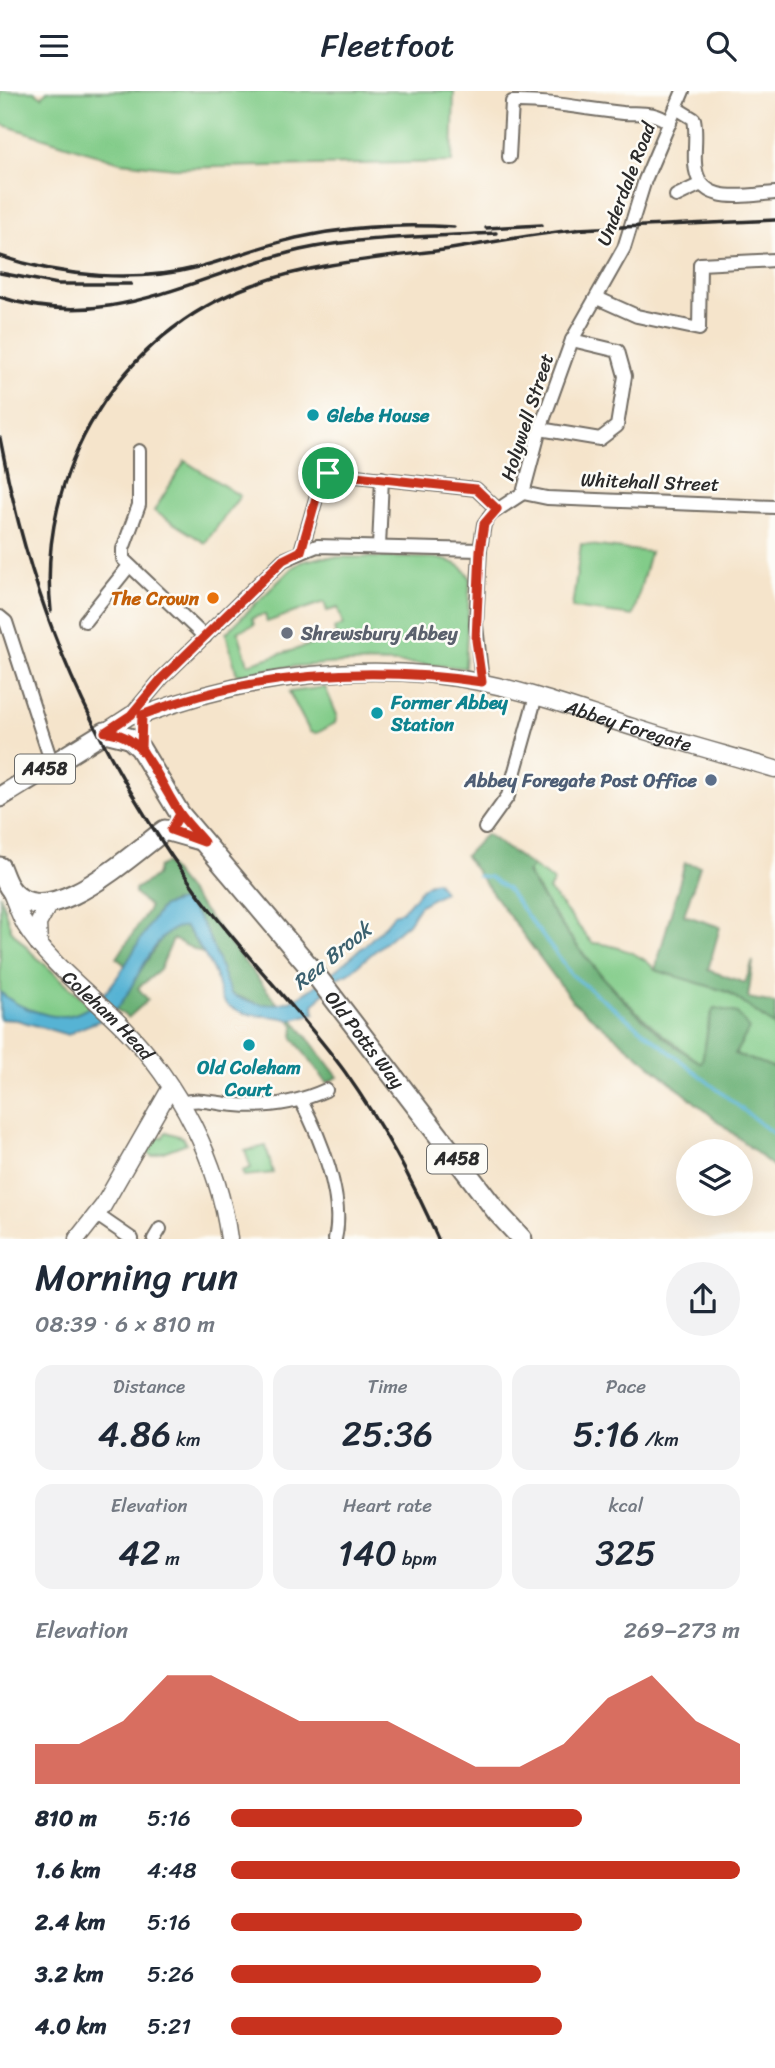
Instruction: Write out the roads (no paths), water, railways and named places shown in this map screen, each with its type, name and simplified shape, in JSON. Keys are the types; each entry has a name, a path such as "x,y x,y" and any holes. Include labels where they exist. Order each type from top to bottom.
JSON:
{"main road":[{"name":"Abbey Foregate","path":"0,797 105,732"},
{"path":"9,888 23,899 49,904 113,872 136,853 149,852 172,838 176,822 141,748 129,737 105,732"},
{"name":"Old Potts Way","path":"176,822 204,842 313,970 497,1212 522,1238"},
{"name":"Coleham Head","path":"0,867 9,888"}],"street":[{"name":"Underdale Road","path":"580,325 624,248 645,180 683,91"},
{"path":"509,157 512,102 544,101 625,113 641,112 659,115 670,123"},
{"path":"676,108 688,112 695,122 695,165 701,184 708,192 719,196 775,193"},
{"path":"676,196 701,184"},
{"path":"597,298 637,316 699,329 700,264 775,260"},
{"name":"Holywell Street","path":"497,509 523,493 540,429 580,325"},
{"path":"540,429 600,439 617,426 625,376 618,351 572,340"},
{"path":"139,451 139,505 123,549 123,559 205,637"},
{"path":"301,551 322,478 328,473 476,489 497,509 484,524 480,550 476,640 482,682"},
{"path":"379,547 382,478"},
{"name":"Whitehall Street","path":"523,493 547,498 775,507"},
{"name":"Abbey Foregate","path":"137,715 162,678 283,560 301,551 317,547 480,550"},
{"path":"85,621 129,566"},
{"path":"0,617 6,622 52,764"},
{"name":"Abbey Foregate","path":"105,732 137,715 237,688 334,674 400,674 482,682 775,769"},
{"path":"485,828 508,796 536,696"},
{"path":"137,715 141,748"},
{"name":"Coleham Head","path":"9,888 24,923 39,945 96,999 149,1055 181,1103 222,1200 229,1238"},
{"path":"39,945 38,924 49,904"},
{"path":"77,1238 97,1215 170,1089"},
{"path":"181,1103 202,1100 235,1105 267,1105 301,1101 326,1090"},
{"path":"301,1101 316,1130 332,1183 337,1215 335,1238"},
{"path":"97,1215 132,1238"}],"water":[{"path":"437,881 444,892 420,905 408,923 349,973 337,978 313,1005 315,1013 290,1020 247,1014 233,1009 221,997 209,962 186,927 176,928 166,934 149,955 122,1002 102,1019 68,1035 17,1020 0,1019 0,992 23,1007 48,1015 69,1015 87,1008 103,995 116,979 163,906 180,901 198,917 205,929 231,994 260,1004 289,1001 313,987 345,962 394,914 406,908 424,887"}],"waterway":[{"name":"Rea Brook","path":"478,876 489,877 507,889 572,975 775,1135"}],"railway":[{"path":"577,229 775,220"},
{"path":"486,228 542,225"},
{"path":"0,256 74,273 150,275 199,267 275,243 320,233 378,227 454,227"},
{"path":"51,611 50,559 58,508 73,459 96,413 127,372 163,336 206,307 277,277 351,262 587,229"},
{"path":"0,297 41,307 79,309 116,305 153,296 262,260 324,245 496,233"},
{"path":"0,273 58,284 131,284"},
{"path":"0,438 29,561 71,676 97,731 127,785 196,891 345,1072 396,1153 438,1239"}],"place":[{"name":"Glebe House","path":"313,415"},
{"name":"The Crown","path":"213,598"},
{"name":"Shrewsbury Abbey","path":"287,633"},
{"name":"Former Abbey Station","path":"377,713"},
{"name":"Abbey Foregate Post Office","path":"711,780"},
{"name":"Old Coleham Court","path":"249,1045"}]}
